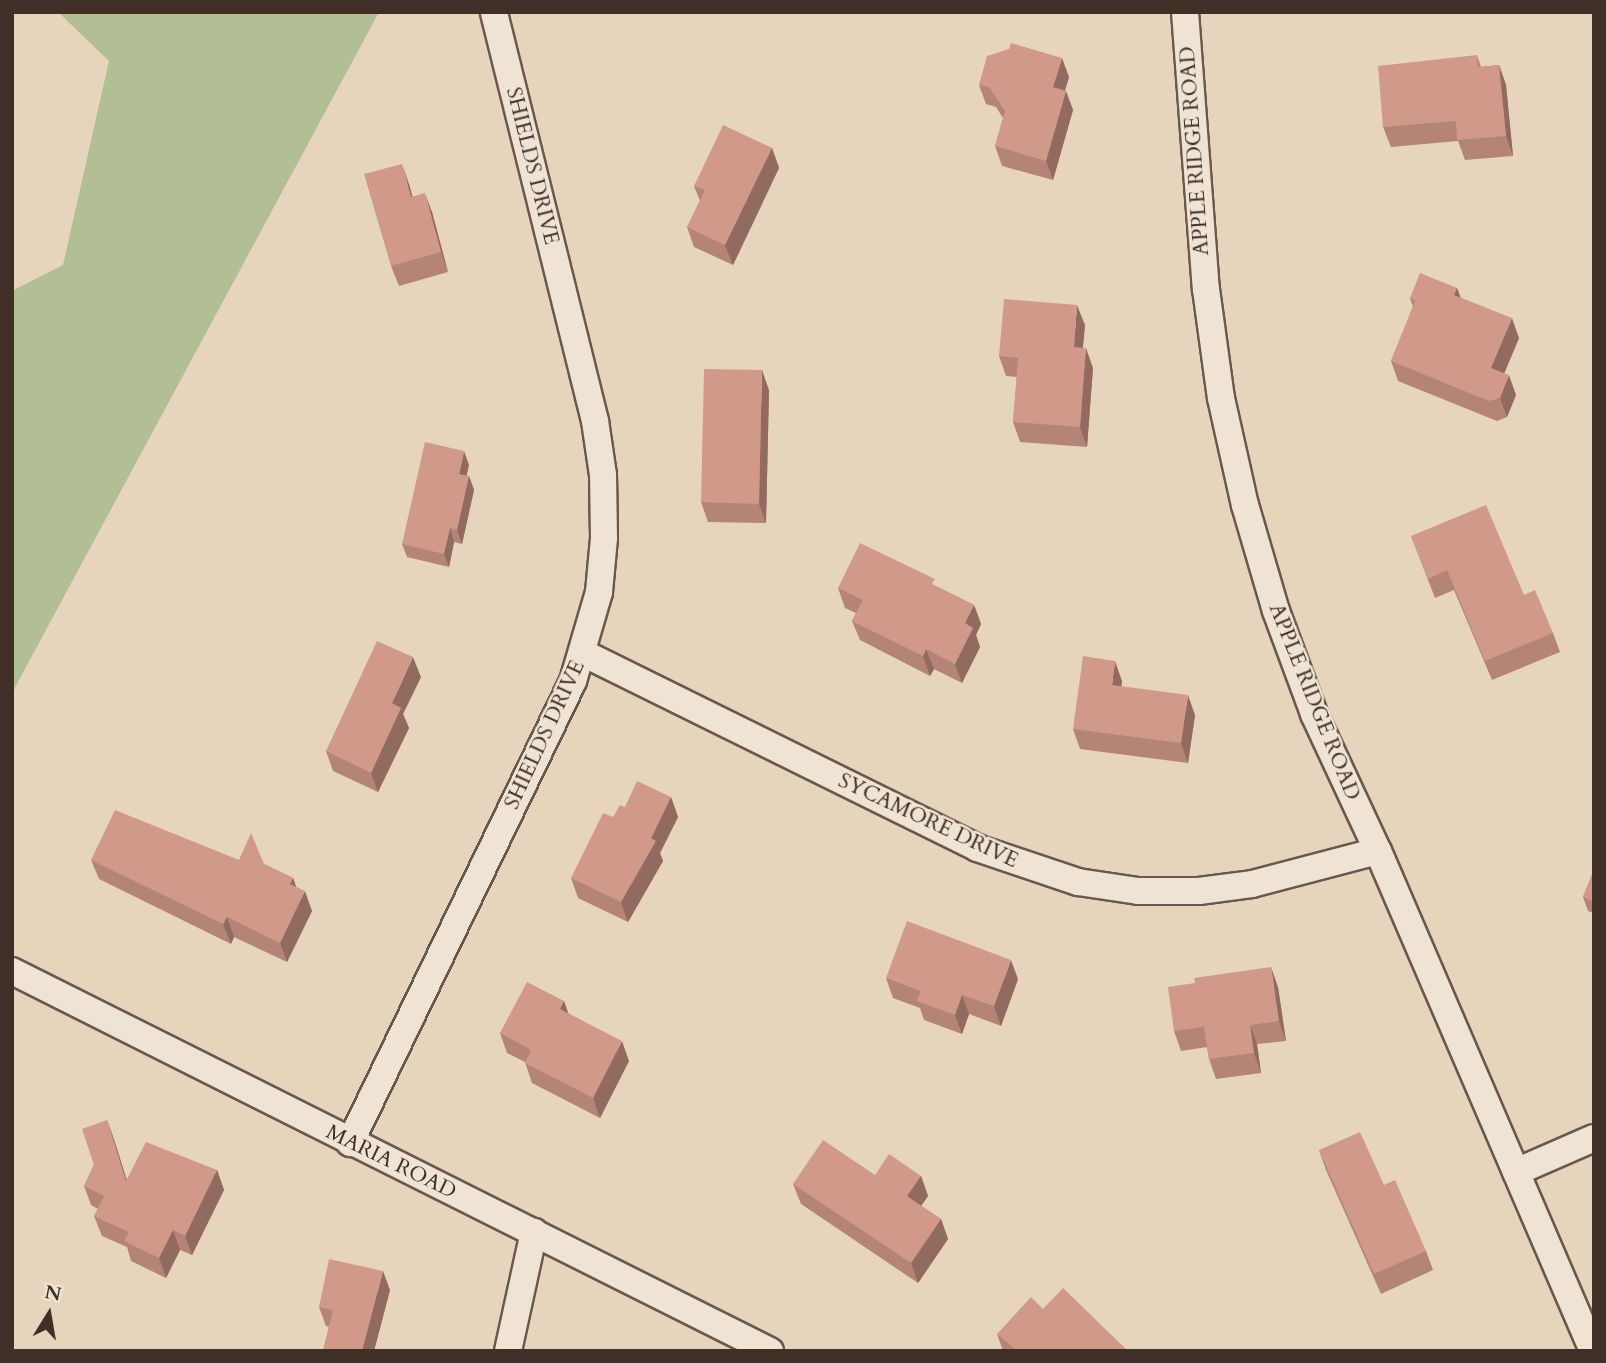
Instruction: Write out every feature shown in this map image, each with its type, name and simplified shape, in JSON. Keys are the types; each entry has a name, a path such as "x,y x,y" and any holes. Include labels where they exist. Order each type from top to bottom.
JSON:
{"street":[{"name":"SHIELDS DRIVE","path":"350,1143 583,653 600,578 603,475 595,421 494,12"},
{"name":"APPLE RIDGE ROAD","path":"1185,12 1206,289 1221,398 1245,505 1276,611 1314,714 1378,851 1593,1351"},
{"name":"SYCAMORE DRIVE","path":"583,653 977,848 1077,883 1138,891 1199,891 1252,884 1378,851"},
{"name":"MARIA ROAD","path":"12,971 350,1143 770,1351"},
{"path":"1516,1172 1594,1138"},
{"path":"508,1351 534,1232"}],"green space":[{"path":"58,12 379,12 12,693 12,291 63,265 109,61"}],"building":[{"path":"1011,43 1062,58 1053,87 1066,91 1046,161 995,146 1005,111 989,87 979,85 987,56 1009,49"},
{"path":"1477,55 1478,67 1499,65 1506,136 1457,140 1456,121 1383,127 1378,66"},
{"path":"723,125 772,148 725,245 687,227 705,190 694,186"},
{"path":"402,164 411,197 425,193 441,252 391,266 364,174"},
{"path":"1420,273 1457,288 1454,295 1512,318 1491,368 1509,375 1500,398 1489,401 1391,361 1415,301 1410,298"},
{"path":"1004,299 1077,305 1074,347 1086,348 1080,427 1013,422 1018,358 999,356"},
{"path":"704,369 762,370 759,504 701,502"},
{"path":"425,442 464,451 459,474 469,476 457,530 450,528 444,554 402,544"},
{"path":"1486,505 1524,595 1535,590 1553,633 1485,661 1447,570 1428,579 1411,536"},
{"path":"860,543 935,579 932,584 974,605 965,623 973,628 955,664 926,649 923,656 852,621 863,600 838,588"},
{"path":"377,641 413,657 392,703 401,708 371,773 326,751"},
{"path":"1083,656 1115,661 1112,685 1188,695 1181,743 1073,729"},
{"path":"637,781 671,797 651,838 656,841 621,902 571,878 603,813 613,817 620,805 625,807"},
{"path":"115,810 239,860 251,833 264,864 293,878 290,884 305,891 280,943 227,917 223,924 91,860"},
{"path":"1594,872 1594,902 1583,897"},
{"path":"907,921 1011,960 994,1006 962,995 955,1015 917,1001 921,991 886,978"},
{"path":"1271,967 1279,1021 1250,1025 1254,1053 1209,1059 1204,1027 1174,1031 1168,987 1195,983 1194,978"},
{"path":"527,982 564,1001 560,1009 622,1041 593,1098 525,1063 531,1050 500,1033"},
{"path":"107,1120 126,1181 146,1142 217,1170 185,1236 173,1230 159,1258 124,1241 129,1232 94,1216 104,1196 84,1186 94,1165 82,1129"},
{"path":"1360,1132 1384,1185 1395,1180 1426,1251 1374,1274 1319,1150"},
{"path":"823,1140 875,1175 889,1154 921,1176 907,1196 941,1219 911,1263 793,1184"},
{"path":"329,1259 383,1271 362,1351 323,1351 333,1310 319,1307"},
{"path":"1063,1288 1128,1351 1017,1351 997,1334 1031,1297 1043,1309"}]}
